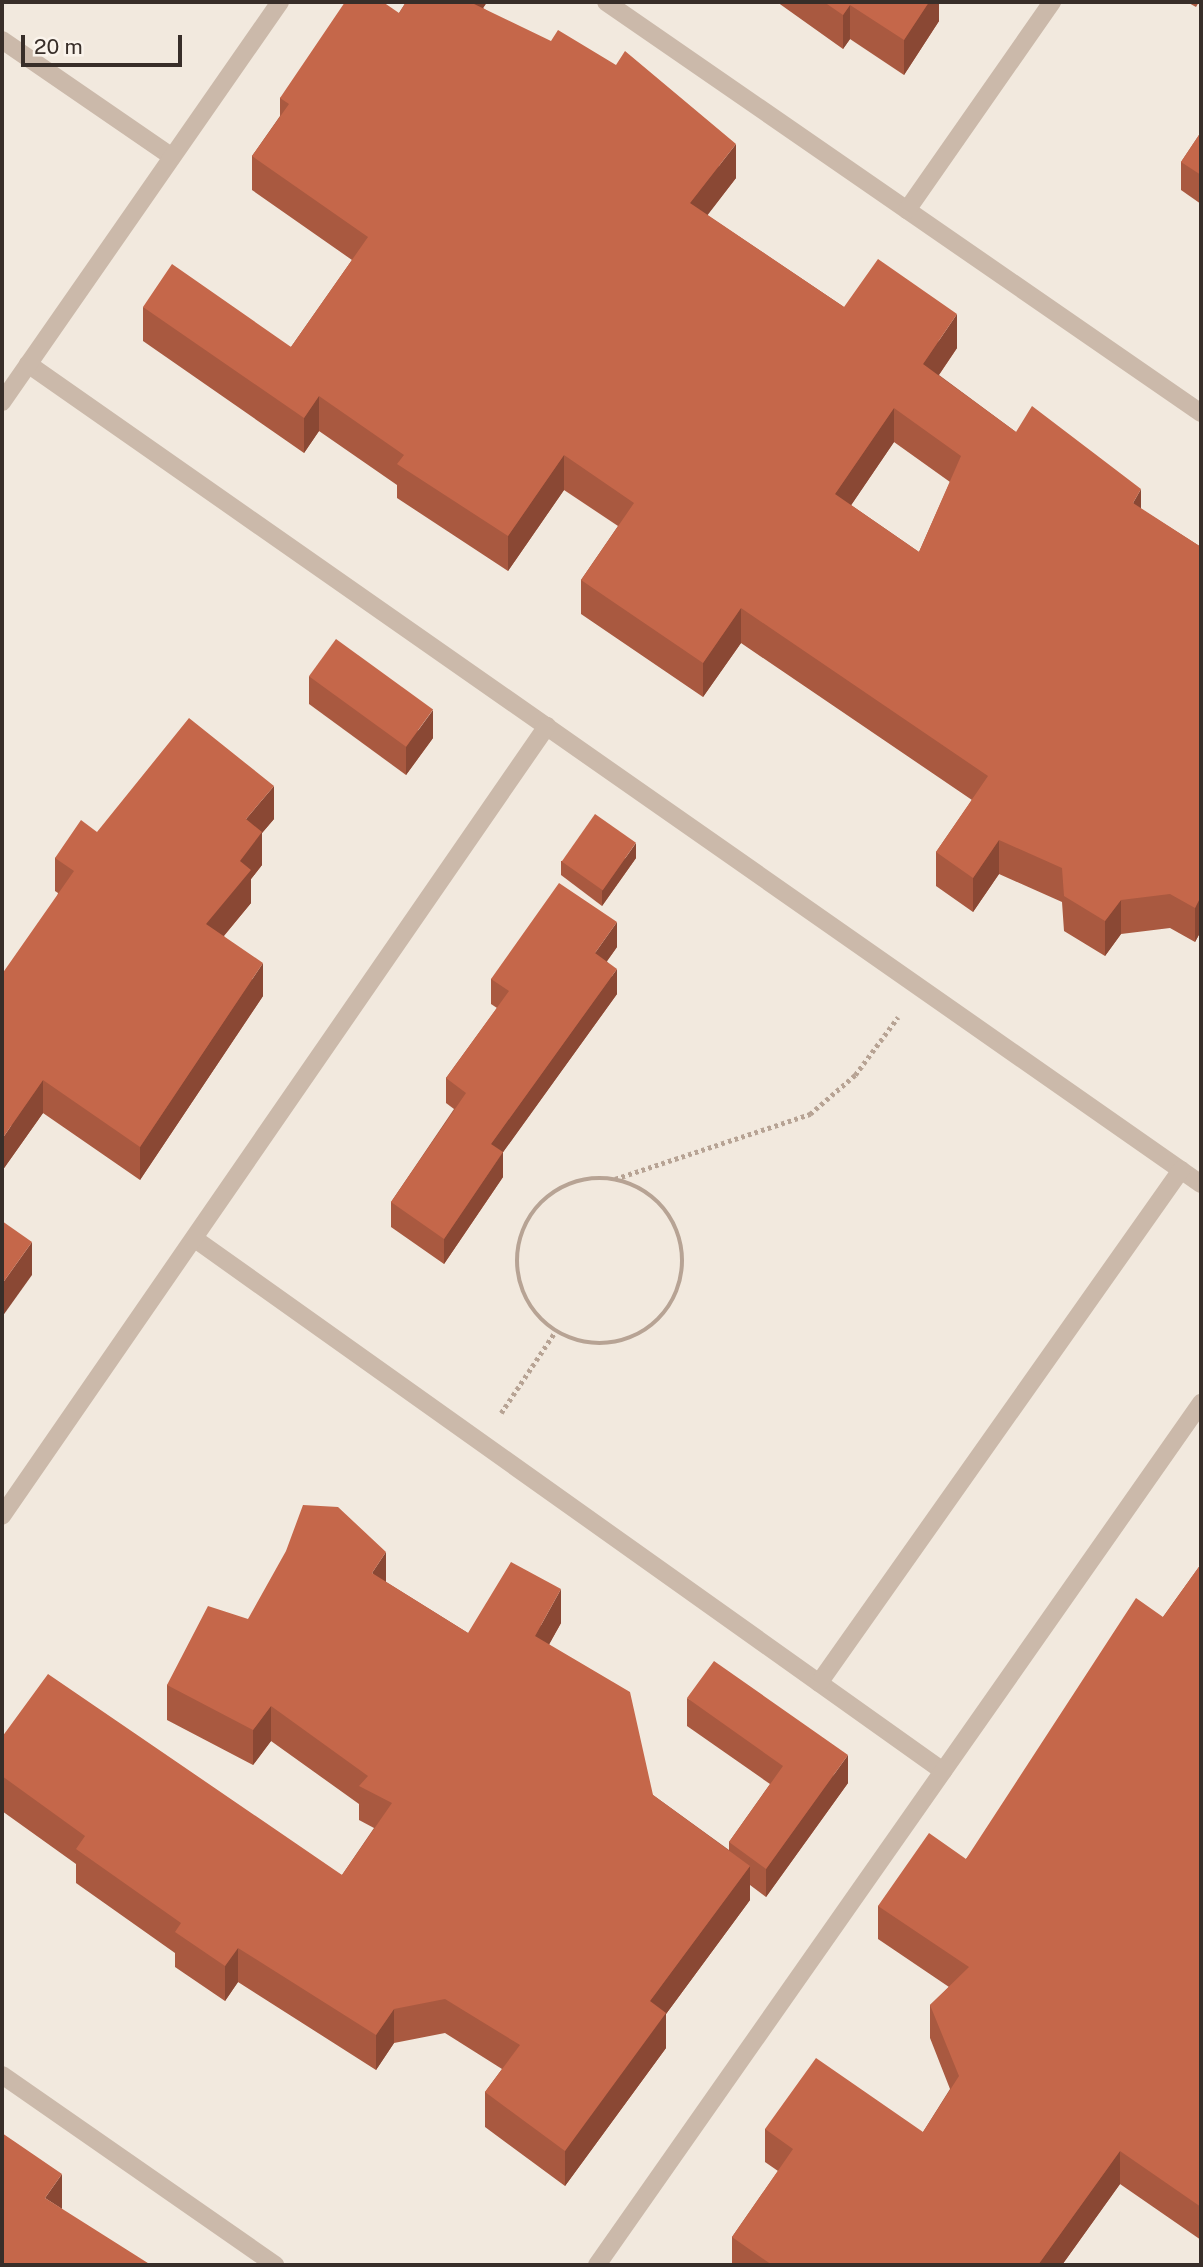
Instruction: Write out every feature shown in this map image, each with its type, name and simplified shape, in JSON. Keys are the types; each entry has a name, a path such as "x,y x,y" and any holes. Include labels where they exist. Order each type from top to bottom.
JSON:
{"street":[{"path":"2,402 280,2"},
{"path":"606,2 1201,413"},
{"path":"907,210 1052,2"},
{"path":"2,40 172,157"},
{"path":"28,364 1201,1184"},
{"path":"2,1516 547,726"},
{"path":"819,1683 1181,1170"},
{"path":"195,1239 943,1771"},
{"path":"597,2265 1201,1403"},
{"path":"2,2075 275,2265"}],"path":[{"path":"614,1179 658,1201 673,1221 682,1255 678,1291 666,1312 626,1340 590,1343 555,1332 523,1293 518,1244 543,1200 565,1186 614,1179 810,1114 855,1075 920,986"},
{"path":"480,1442 555,1332"}],"building":[{"path":"345,2 383,2 399,13 406,2 470,2 551,41 558,30 616,65 625,51 736,144 690,203 844,307 878,259 957,314 923,364 1016,432 1032,406 1141,489 1133,503 1201,547 1201,896 1195,908 1170,894 1121,900 1105,921 1064,896 1062,868 999,840 973,878 936,852 988,776 741,608 703,663 581,580 634,503 564,455 508,536 397,464 404,455 319,396 304,418 143,307 172,264 291,347 368,237 252,156 289,104 280,98","holes":["894,408 961,456 919,552 835,494"]},
{"path":"824,2 929,2 904,40 850,5 843,15"},
{"path":"1201,132 1201,175 1181,162"},
{"path":"336,639 433,710 406,747 309,676"},
{"path":"189,718 274,786 246,819 262,832 240,861 251,870 206,924 263,963 140,1147 43,1080 2,1139 2,974 74,871 55,858 81,820 97,832"},
{"path":"595,814 636,843 603,890 562,862"},
{"path":"559,883 617,922 595,953 617,969 491,1144 503,1152 444,1239 391,1202 466,1093 446,1078 509,991 491,979"},
{"path":"2,1221 32,1242 2,1284"},
{"path":"303,1505 338,1507 386,1552 372,1573 468,1633 511,1562 561,1589 535,1636 630,1692 653,1795 750,1866 650,2001 666,2013 565,2151 485,2092 520,2045 445,1999 394,2009 376,2035 238,1948 225,1966 175,1932 181,1923 76,1849 85,1836 2,1776 2,1737 48,1674 342,1875 392,1803 359,1786 368,1776 271,1706 253,1730 167,1685 208,1606 248,1619 286,1551"},
{"path":"1201,1564 1201,2207 1120,2151 1038,2265 772,2265 732,2237 793,2149 765,2129 816,2058 923,2132 959,2076 930,2005 969,1967 878,1906 929,1833 966,1859 1136,1598 1163,1617"},
{"path":"714,1661 848,1755 766,1869 729,1842 783,1766 687,1698"},
{"path":"2,2133 62,2174 45,2198 151,2265 2,2265"}]}
